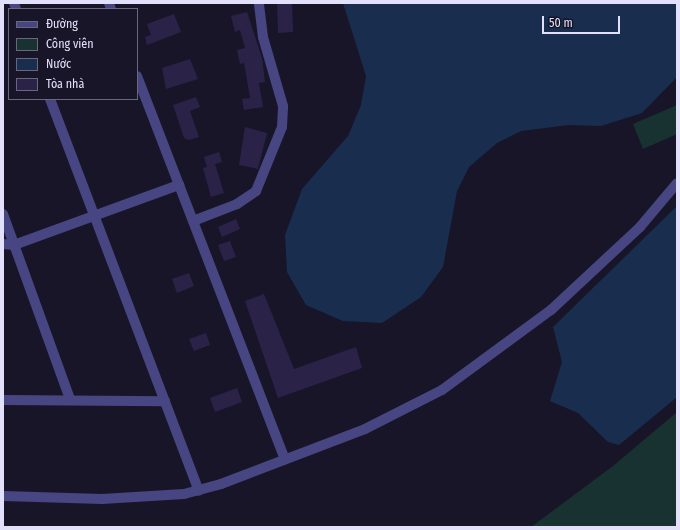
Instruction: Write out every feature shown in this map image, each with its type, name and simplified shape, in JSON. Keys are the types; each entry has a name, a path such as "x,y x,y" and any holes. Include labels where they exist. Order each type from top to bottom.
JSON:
{"street":[{"path":"193,221 237,204 256,191 282,127 283,106 264,37 259,3"},
{"path":"138,79 285,459"},
{"path":"50,100 199,491"},
{"path":"3,496 144,498 199,491 365,429 442,390 551,310 640,228 677,183"},
{"path":"3,244 14,245 95,217 179,184"},
{"path":"3,214 70,399"},
{"path":"3,400 70,399 165,401"}],"green space":[{"path":"677,105 677,134 643,149 633,124"},
{"path":"677,412 677,527 531,527 613,466"}],"water":[{"path":"343,3 677,3 677,77 642,113 601,126 569,125 521,131 497,143 469,167 457,191 443,267 421,297 382,323 343,321 306,305 287,272 285,235 302,189 348,136 361,105 366,76"},
{"path":"677,206 677,397 619,445 608,442 578,413 550,401 562,362 553,327"}],"building":[{"path":"277,3 292,3 293,32 278,33"},
{"path":"247,12 262,58 265,82 259,83 263,107 244,110 242,99 250,98 244,63 240,64 237,50 245,48 240,30 235,32 231,16"},
{"path":"174,14 181,32 147,45 145,37 151,35 147,24"},
{"path":"190,59 198,79 166,89 162,68"},
{"path":"196,97 200,107 190,111 199,137 189,140 184,138 173,105"},
{"path":"245,127 267,133 258,169 239,165"},
{"path":"219,152 222,162 215,164 224,193 211,197 203,168 207,167 204,157"},
{"path":"236,219 240,229 222,237 218,227"},
{"path":"230,241 236,257 224,261 218,245"},
{"path":"189,273 194,286 177,293 172,279"},
{"path":"264,294 294,369 356,347 362,368 278,398 245,301"},
{"path":"206,333 210,345 194,351 189,339"},
{"path":"237,388 242,402 215,412 210,398"}]}
